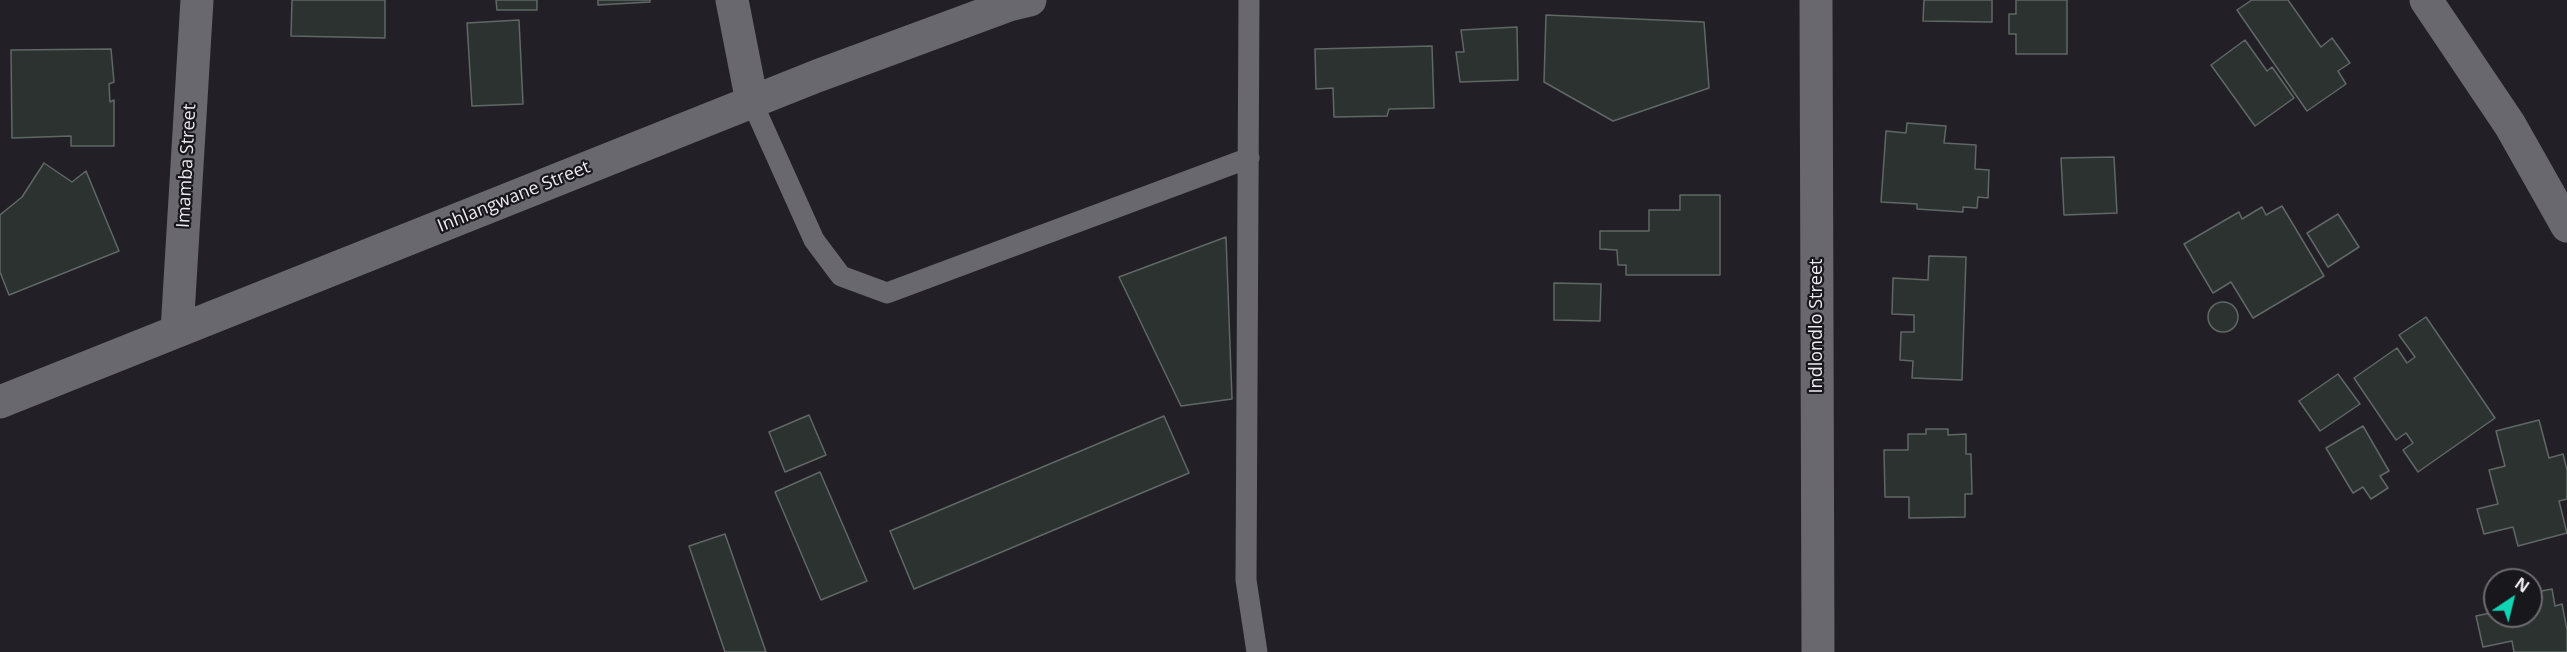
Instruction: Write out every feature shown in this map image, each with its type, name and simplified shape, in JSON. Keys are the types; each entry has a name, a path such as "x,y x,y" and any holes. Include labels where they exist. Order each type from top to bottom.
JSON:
{"street":[{"name":"Imamba Street","path":"177,331 197,0"},
{"path":"732,0 752,102"},
{"name":"Inhlangwane Street","path":"0,402 752,102 998,9 1030,0"},
{"name":"Indlondlo Street","path":"1816,0 1818,652"},
{"path":"2426,0 2510,125 2567,226"}],"lane":[{"path":"1249,0 1246,580 1257,652"},
{"path":"752,102 814,240 841,276 887,293 1249,158"}],"building":[{"path":"292,0 385,0 385,38 291,36"},
{"path":"496,0 537,0 537,10 497,10"},
{"path":"598,0 650,0 650,2 598,5"},
{"path":"1924,0 1992,0 1992,22 1923,21"},
{"path":"2016,0 2067,0 2067,54 2016,54 2016,34 2009,34 2009,14 2016,14"},
{"path":"2252,0 2288,0 2321,47 2332,38 2350,63 2338,71 2346,84 2307,111 2237,10"},
{"path":"1546,15 1704,22 1709,88 1613,121 1544,82"},
{"path":"519,20 523,104 472,106 467,23"},
{"path":"1517,27 1518,80 1460,82 1456,52 1464,52 1461,30"},
{"path":"2245,40 2267,71 2272,67 2294,98 2255,126 2211,65"},
{"path":"1432,46 1434,108 1389,109 1387,116 1334,117 1333,88 1316,89 1315,49"},
{"path":"111,49 114,82 109,84 110,102 114,100 114,146 71,146 71,136 12,138 11,50"},
{"path":"1907,123 1946,126 1944,143 1976,145 1975,169 1989,170 1988,198 1978,197 1977,208 1963,207 1963,212 1917,209 1917,204 1881,202 1886,131 1906,133"},
{"path":"2114,157 2117,213 2064,215 2061,158"},
{"path":"44,163 72,182 86,171 119,251 9,295 0,272 0,215 22,197"},
{"path":"1680,195 1720,195 1720,275 1626,275 1626,265 1618,265 1617,250 1600,249 1600,231 1649,231 1649,210 1680,210"},
{"path":"2282,206 2324,276 2253,318 2231,282 2213,293 2184,244 2239,212 2242,219 2262,207 2266,215"},
{"path":"2338,214 2359,247 2328,267 2307,233"},
{"path":"1226,237 1232,399 1181,406 1119,277"},
{"path":"1929,256 1966,257 1962,380 1912,378 1913,361 1900,360 1901,332 1914,332 1914,315 1892,314 1893,278 1928,280"},
{"path":"1554,283 1601,284 1600,321 1554,320"},
{"path":"2223,302 2229,303 2237,311 2237,323 2229,331 2223,332 2217,331 2209,323 2208,317 2209,311 2217,303"},
{"path":"2426,317 2495,418 2418,472 2403,450 2413,443 2406,433 2396,440 2354,378 2397,348 2407,363 2415,357 2399,335"},
{"path":"2338,374 2360,404 2320,431 2299,401"},
{"path":"809,415 826,455 785,472 769,432"},
{"path":"1164,416 1189,473 914,589 890,531"},
{"path":"2539,420 2549,458 2563,454 2567,470 2567,499 2559,501 2567,533 2518,546 2513,527 2484,534 2477,509 2498,504 2489,470 2505,466 2496,431"},
{"path":"2363,426 2389,471 2380,476 2388,488 2371,499 2363,487 2353,493 2326,448"},
{"path":"1926,429 1948,429 1948,435 1966,434 1966,454 1971,454 1972,494 1965,494 1965,517 1909,518 1909,497 1885,497 1884,450 1908,450 1908,434 1926,434"},
{"path":"820,472 867,581 821,600 775,492"},
{"path":"725,534 766,652 725,652 689,546"},
{"path":"2552,589 2555,606 2562,604 2567,630 2567,652 2514,652 2512,641 2483,647 2476,616 2483,615 2483,628 2543,628 2543,591"}]}
